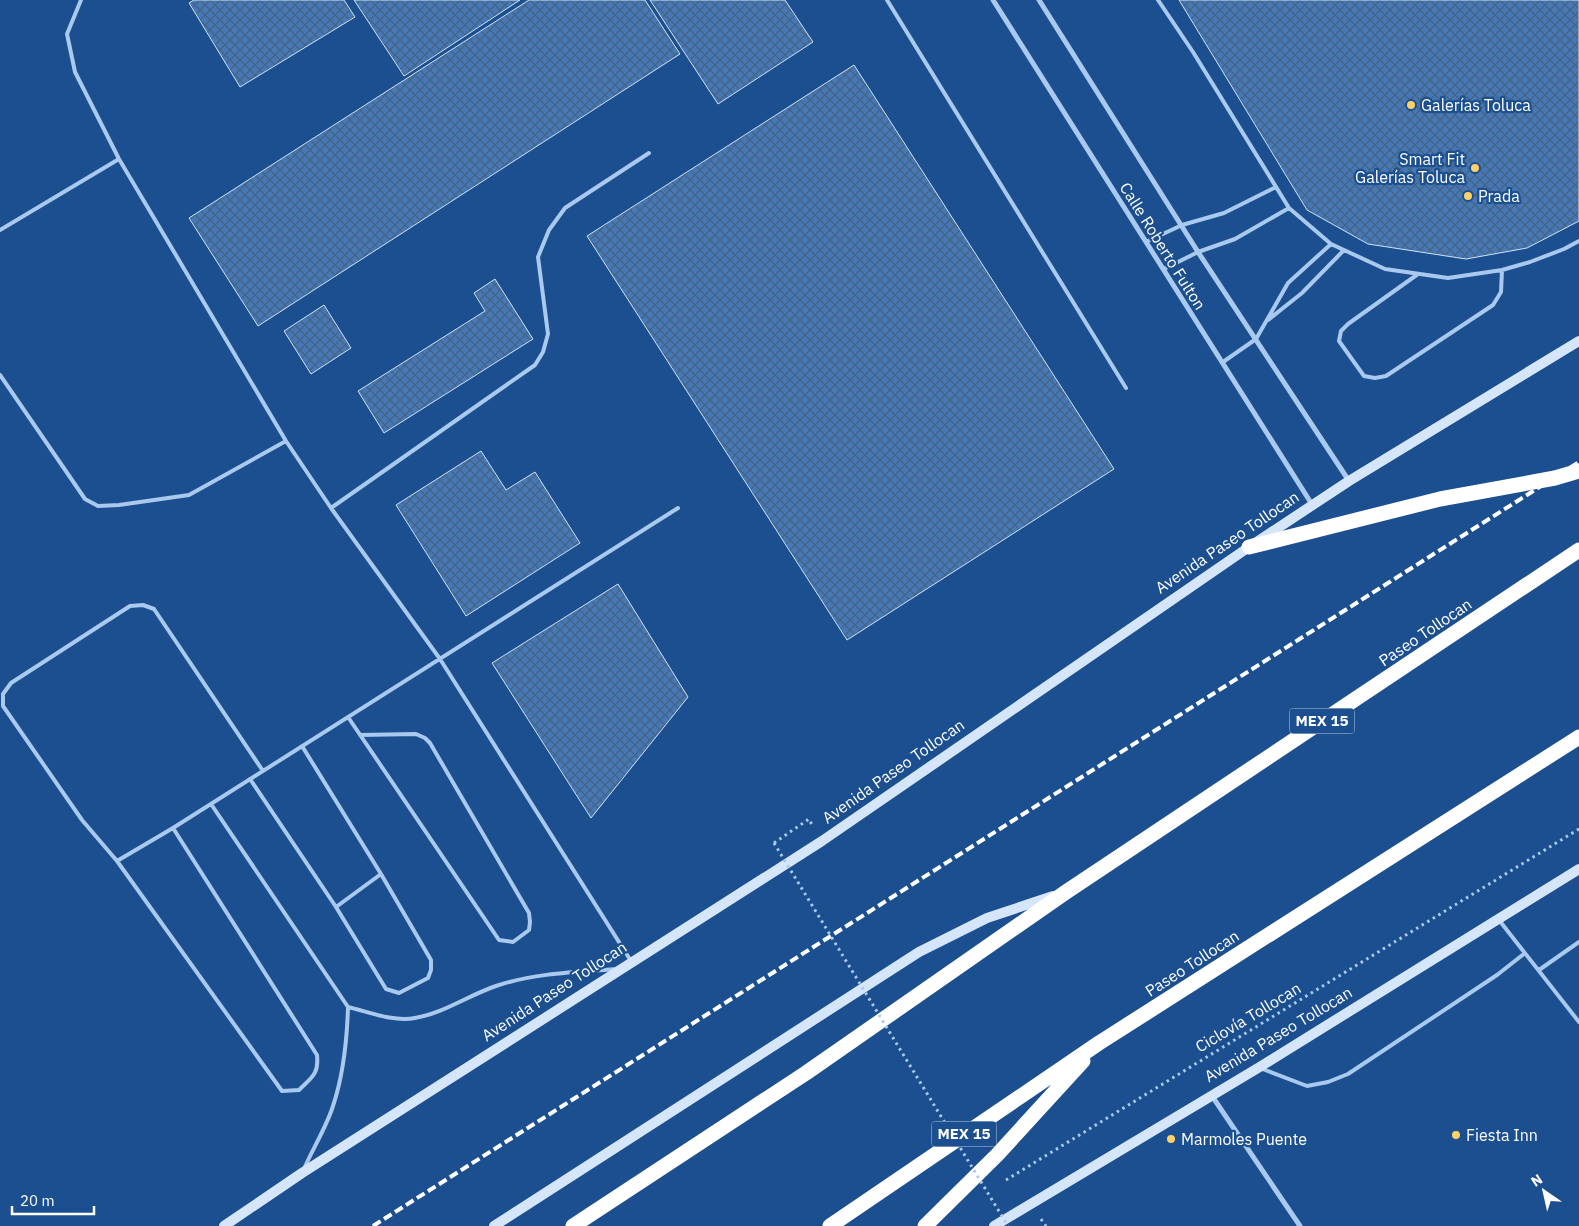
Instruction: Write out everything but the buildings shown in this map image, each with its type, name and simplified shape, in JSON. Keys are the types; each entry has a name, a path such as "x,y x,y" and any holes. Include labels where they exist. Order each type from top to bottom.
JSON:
{"highway":[{"path":"1249,547 1440,499 1555,478 1579,471"},
{"name":"Paseo Tollocan","path":"1066,892 1579,550"},
{"name":"Paseo Tollocan","path":"830,1226 1099,1043 1579,736"},
{"path":"573,1226 806,1073 1066,892"},
{"path":"926,1226 998,1155 1099,1043"}],"main road":[{"name":"Avenida Paseo Tollocan","path":"224,1226 302,1173 822,841 1249,547 1349,481 1579,341"},
{"name":"Avenida Paseo Tollocan","path":"994,1226 1258,1068 1579,869"},
{"name":"MEX 15","path":"494,1226 919,952 987,918 1066,892"}],"street":[{"name":"Calle Roberto Fulton","path":"993,0 1313,506"},
{"name":"Calle Roberto Fulton","path":"1039,0 1198,252 1349,481"},
{"path":"1211,1096 1300,1226"}],"lane":[{"path":"81,0 67,34 75,72 119,159 286,440 331,508 440,658 632,962"},
{"path":"887,0 1126,388"},
{"path":"1158,0 1193,52 1289,208 1331,244 1385,269 1448,278 1502,270 1530,262 1578,240"},
{"path":"331,508 535,365 543,352 548,334 538,258 548,230 565,208 649,153"},
{"path":"0,230 119,159"},
{"path":"1146,242 1182,225 1224,213 1276,187"},
{"path":"1164,270 1198,252 1235,239 1289,208"},
{"path":"1222,362 1256,339 1288,283 1331,244"},
{"path":"1267,322 1302,293 1344,250"},
{"path":"1418,274 1341,331 1339,341 1364,376 1375,378 1386,376 1493,305 1501,292 1502,270"},
{"path":"0,375 85,498 98,506 119,506 189,495 286,440"},
{"path":"117,861 173,828 678,508"},
{"path":"173,828 317,1055 318,1066 316,1073 299,1090 282,1091 117,861 82,820 3,706 3,694 11,683 130,606 143,605 154,609 263,771"},
{"path":"348,717 360,735 499,940 513,942 529,930 529,913 430,743 416,734 360,735"},
{"path":"250,779 336,907 386,989 399,993 428,978 431,960 381,874 302,746"},
{"path":"211,804 348,1007 347,1041 342,1074 333,1107 302,1173"},
{"path":"336,907 381,874"},
{"path":"1499,920 1579,1022"},
{"path":"1538,970 1579,942"},
{"path":"1258,1068 1307,1086 1328,1082 1348,1074 1497,975 1525,952"},
{"path":"348,1007 388,1018 414,1018 438,1011 496,986 526,978 622,969"}],"path":[{"path":"808,819 774,844 1008,1226"},
{"name":"Ciclovía Tollocan","path":"1006,1180 1579,829"},
{"path":"980,1195 989,1190"}],"railway":[{"path":"373,1226 1579,462"}],"place":[{"name":"Galerías Toluca","path":"1411,105"},
{"name":"Smart Fit Galerías Toluca","path":"1475,168"},
{"name":"Prada","path":"1468,196"},
{"name":"Fiesta Inn","path":"1456,1135"},
{"name":"Marmoles Puente","path":"1171,1139"}]}
